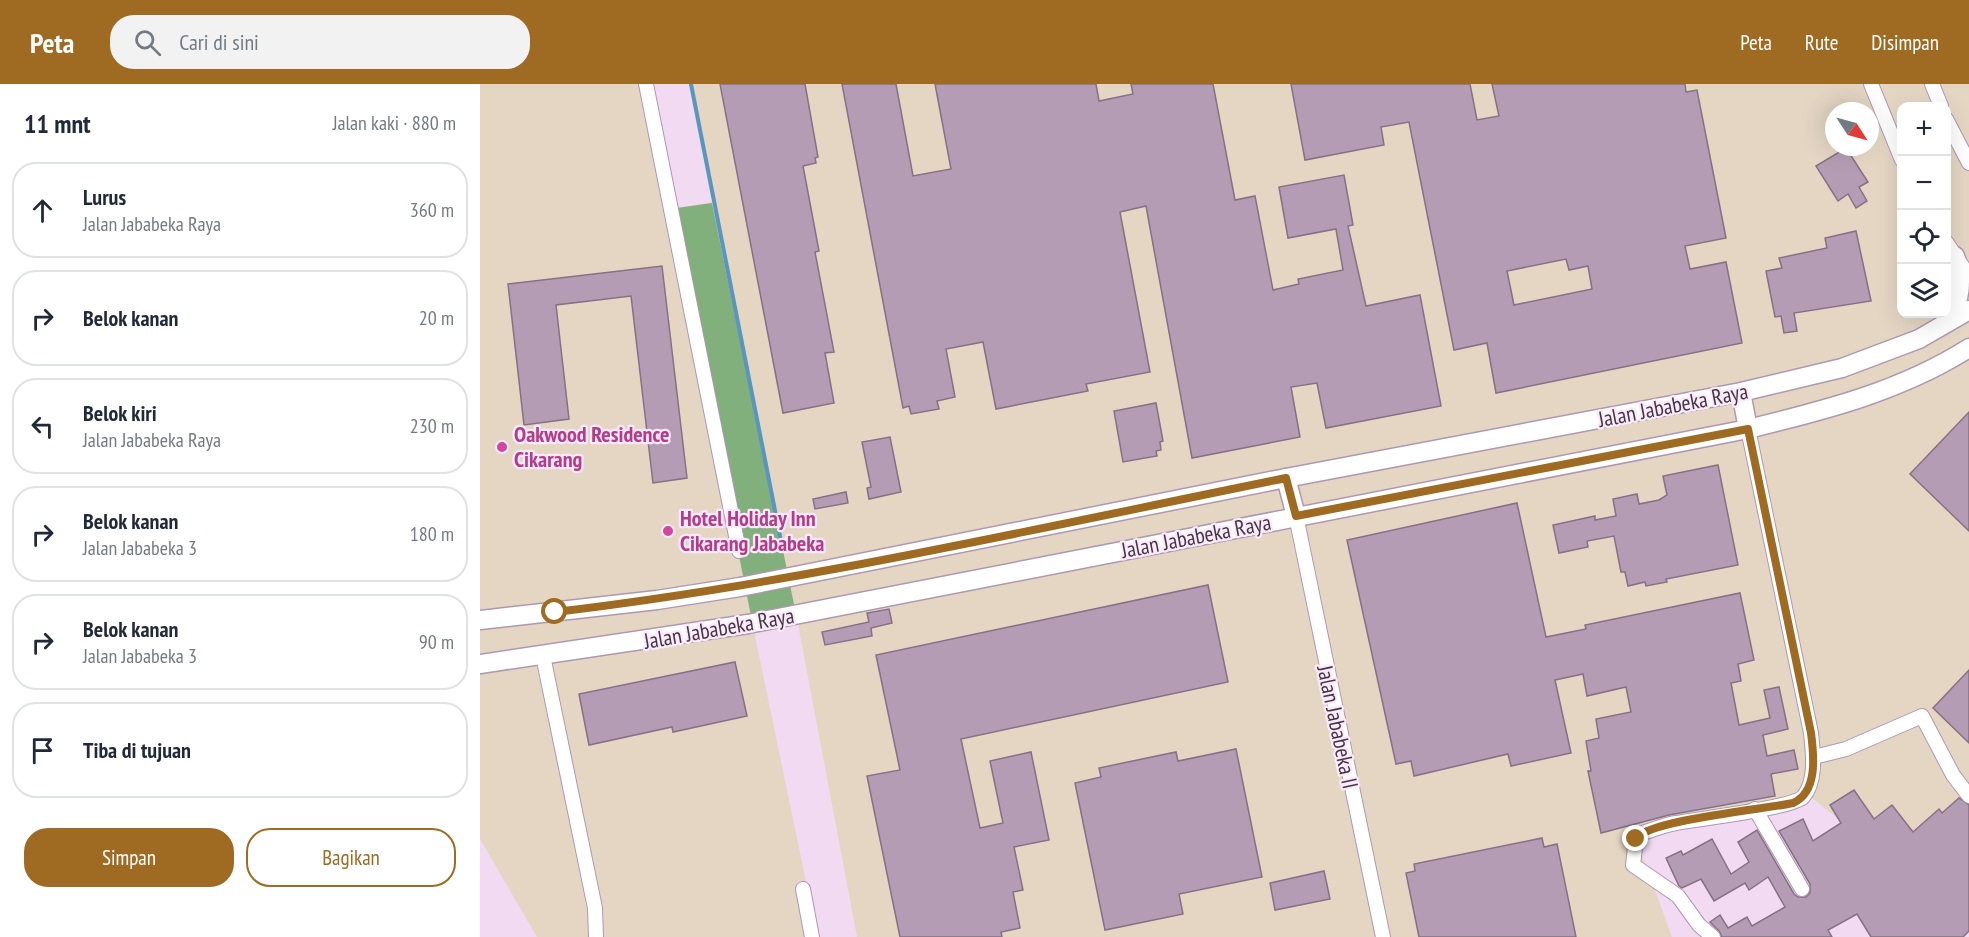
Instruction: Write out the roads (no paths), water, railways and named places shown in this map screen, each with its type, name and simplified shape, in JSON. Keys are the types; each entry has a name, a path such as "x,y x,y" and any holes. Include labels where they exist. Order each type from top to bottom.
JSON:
{"main road":[{"path":"1943,326 1955,307 1961,285 1951,249"},
{"name":"Jalan Jababeka Raya","path":"480,620 657,600 743,586 1286,478 1741,392 1842,368 1919,339 1969,310"},
{"name":"Jalan Jababeka Raya","path":"480,664 748,624 1748,429 1871,396 1916,378 1969,348"},
{"path":"1741,392 1748,429"},
{"path":"1286,478 1296,516"}],"street":[{"path":"646,84 739,551"},
{"path":"1871,84 1900,156"},
{"path":"1932,84 1939,102"},
{"path":"1951,127 1969,163"},
{"path":"1951,249 1969,276"},
{"path":"1713,937 1699,926 1678,896 1633,865 1636,839 1641,834 1673,824 1777,807 1799,800 1809,786 1814,757 1748,429"},
{"name":"Jalan Jababeka II","path":"1296,516 1383,937"},
{"path":"543,656 595,908 596,937"},
{"path":"1814,757 1846,749 1922,716 1953,775 1969,796"},
{"path":"1755,809 1802,889"},
{"path":"803,889 812,937"}],"waterway":[{"path":"691,84 782,546"}],"place":[{"name":"Oakwood Residence Cikarang","path":"502,447"},
{"name":"Hotel Holiday Inn Cikarang Jababeka","path":"668,531"}]}
